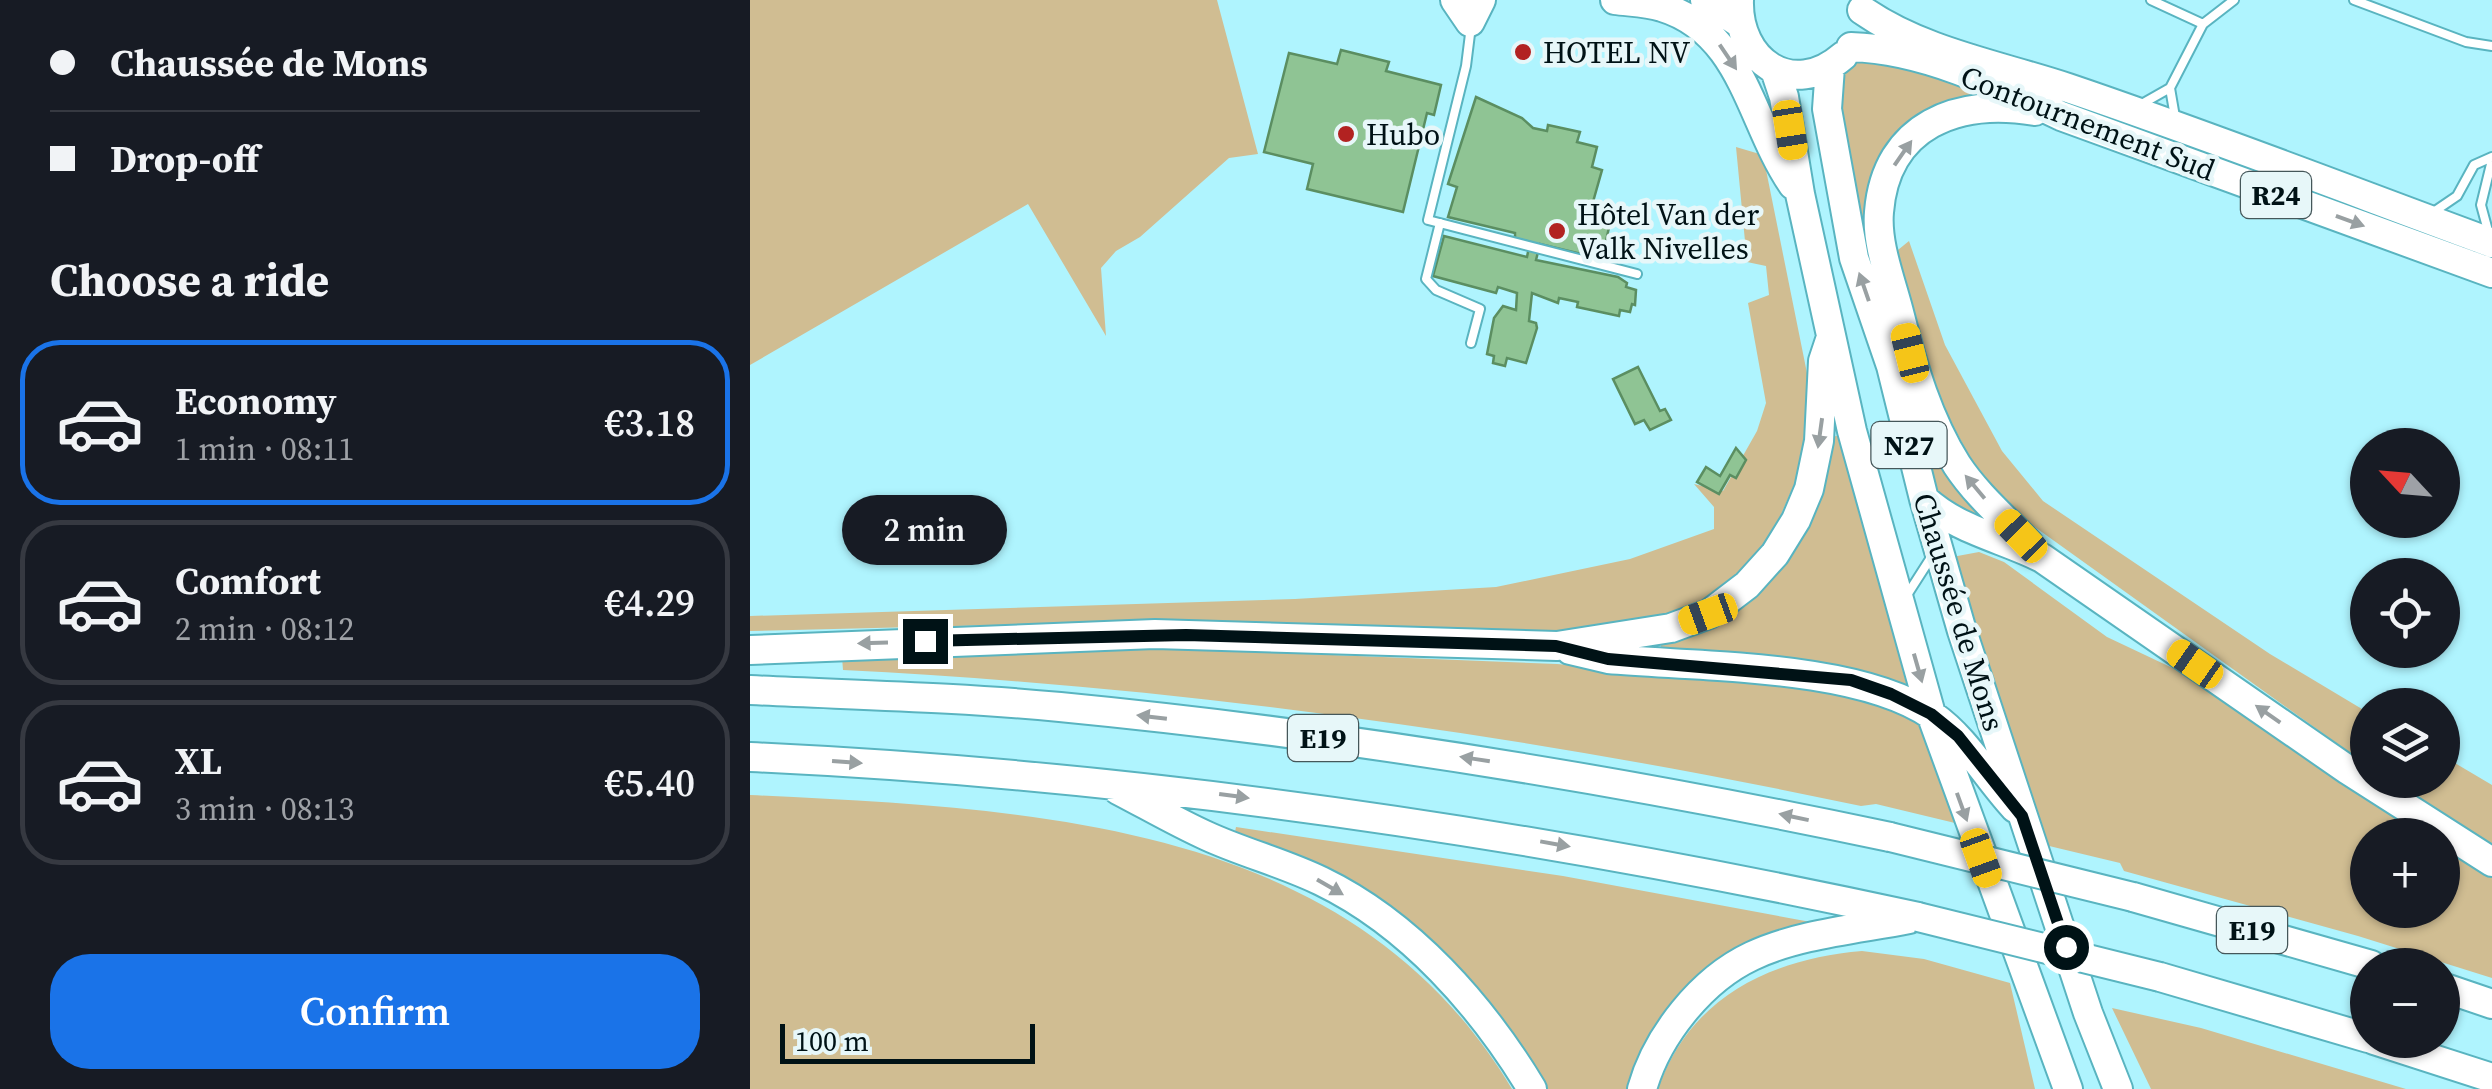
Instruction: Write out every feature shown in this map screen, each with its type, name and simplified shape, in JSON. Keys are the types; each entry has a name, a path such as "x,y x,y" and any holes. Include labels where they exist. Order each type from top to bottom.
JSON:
{"highway":[{"path":"1615,0 1661,6 1694,21 1724,46 1777,161 1800,194"},
{"path":"1706,0 1738,11 1750,50 1775,70"},
{"name":"R24","path":"1775,70 1793,74 1840,57 1861,5"},
{"name":"Contournement Sud","path":"1861,5 1891,29 1922,41 2180,128 2491,242"},
{"name":"Contournement Sud","path":"1840,57 1905,53 2019,95 2061,116 2492,274"},
{"name":"Chaussée de Mons","path":"1840,57 1827,109 1847,225 1892,366 1937,548 2022,816 2118,1089"},
{"name":"Chaussée de Mons","path":"1775,70 1784,97 1831,337 1931,714 2068,1089"},
{"path":"2042,558 1968,478 1936,423 1916,379 1882,244 1879,212 1886,181 1902,150 1923,128 1949,113 1972,108 2016,108 2061,116"},
{"path":"750,650 1155,634 1556,646 1653,632 1708,614 1747,586 1775,554 1808,489 1823,410 1822,361 1831,337"},
{"path":"1924,499 1958,526 1986,532 2042,558 2348,770 2492,862"},
{"path":"1556,646 1608,659 1851,680 1891,694 1931,714 1958,736 2022,816"},
{"name":"E19","path":"750,690 1056,706 1573,774 1890,838 2133,897 2350,959"},
{"name":"E19","path":"750,757 1102,782 1217,794 1494,834 1717,873 1918,916 2160,977 2350,1033"},
{"path":"1102,782 1208,836 1323,882 1389,924 1456,985 1503,1040 1532,1089"},
{"path":"1642,1089 1648,1068 1675,1020 1751,956 1804,940 1918,916"},
{"path":"2460,993 2492,1004"},
{"name":"E19","path":"2430,1058 2492,1078"},
{"path":"2054,1059 2054,1089"}],"lane":[{"path":"2151,0 2203,24"},
{"path":"2180,128 2171,106 2170,88 2203,24 2234,0"},
{"path":"2354,0 2466,42 2492,46"},
{"path":"1469,7 1466,66 1428,220 1637,274"},
{"path":"2129,110 2170,88"},
{"path":"2424,218 2457,196 2474,165 2492,158"},
{"path":"2491,242 2481,205 2492,158"},
{"path":"1440,223 1426,279 1436,290 1480,309 1471,343"},
{"path":"1900,606 1937,548"}],"shaded area":[{"path":"750,0 1217,0 1258,154 1229,158 1140,237 1116,251 1101,268 1106,336 1028,204 750,365"},
{"path":"1870,55 2002,95 1964,102 1884,168 1905,362 1996,521 1987,526 1931,490 1864,247 1844,157 1839,81 1850,64"},
{"path":"1736,147 1763,155 1809,383 1807,429 1796,480 1773,533 1746,569 1705,601 1675,613 1573,632 1513,634 1155,621 750,631 750,616 1295,599 1496,587 1630,559 1714,529 1714,507 1694,484 1723,491 1757,431 1766,403 1748,303 1769,295 1766,266 1747,262"},
{"path":"1909,241 1945,345 2002,451 2043,501 2270,654 2350,702 2350,753 2014,512 1970,458 1935,391 1893,254"},
{"path":"1839,435 1907,686 1901,691 1661,654 1661,643 1724,618 1833,437"},
{"path":"1979,552 2004,562 2107,637 2181,672 2350,782 2350,798 2374,798 2405,818 2350,818 2350,928 2460,928 2460,852 2492,872 2492,978 2460,968 2460,948 2396,948 2124,871 2120,863 2045,845 1952,557"},
{"path":"1181,649 1557,664 1857,690 1922,718 1955,823 1876,804 1861,806 1482,736 1099,688 843,670 842,657 993,650"},
{"path":"2460,766 2492,785 2492,848 2460,827 2460,818 2447,818 2417,798 2460,798"},
{"path":"750,795 965,809 1072,823 1176,846 1274,881 1365,931 1445,999 1512,1089 750,1089"},
{"path":"1236,827 1563,876 1816,923 1732,958 1632,1089 1541,1089 1453,971 1234,837"},
{"path":"1862,951 1924,959 2010,983 2035,1089 1658,1089 1690,1030 1712,1007 1738,989 1796,963"},
{"path":"2112,1008 2201,1028 2406,1089 2151,1089"}],"building":[{"name":"Hubo","path":"1341,50 1389,62 1386,71 1441,85 1434,115 1427,113 1403,212 1307,189 1313,164 1264,152 1289,53 1337,64"},
{"name":"Hôtel Van der Valk Nivelles","path":"1476,97 1522,118 1533,128 1547,131 1548,125 1580,132 1577,142 1597,147 1592,167 1602,170 1591,209 1612,214 1602,259 1540,244 1536,260 1618,277 1627,283 1626,287 1636,290 1635,305 1632,304 1630,312 1620,310 1619,316 1577,307 1578,302 1559,298 1558,303 1532,293 1529,321 1536,323 1537,328 1526,363 1507,358 1505,366 1493,363 1494,356 1487,354 1494,318 1503,306 1516,310 1517,293 1498,287 1496,293 1433,276 1444,236 1527,257 1530,242 1515,238 1515,233 1448,217 1457,187 1448,184"},
{"path":"1638,367 1660,411 1665,409 1671,420 1650,430 1644,420 1635,424 1613,379"},
{"path":"1736,448 1746,460 1736,478 1730,475 1719,494 1697,482 1706,467 1720,476"}],"place":[{"name":"HOTEL NV","path":"1523,52"},
{"name":"Hubo","path":"1346,134"},
{"name":"Hôtel Van der Valk Nivelles","path":"1557,231"}],"route":[{"path":"925,641 1186,635 1556,646 1608,659 1851,680 1931,714 1958,736 2022,816 2066,947"}]}
